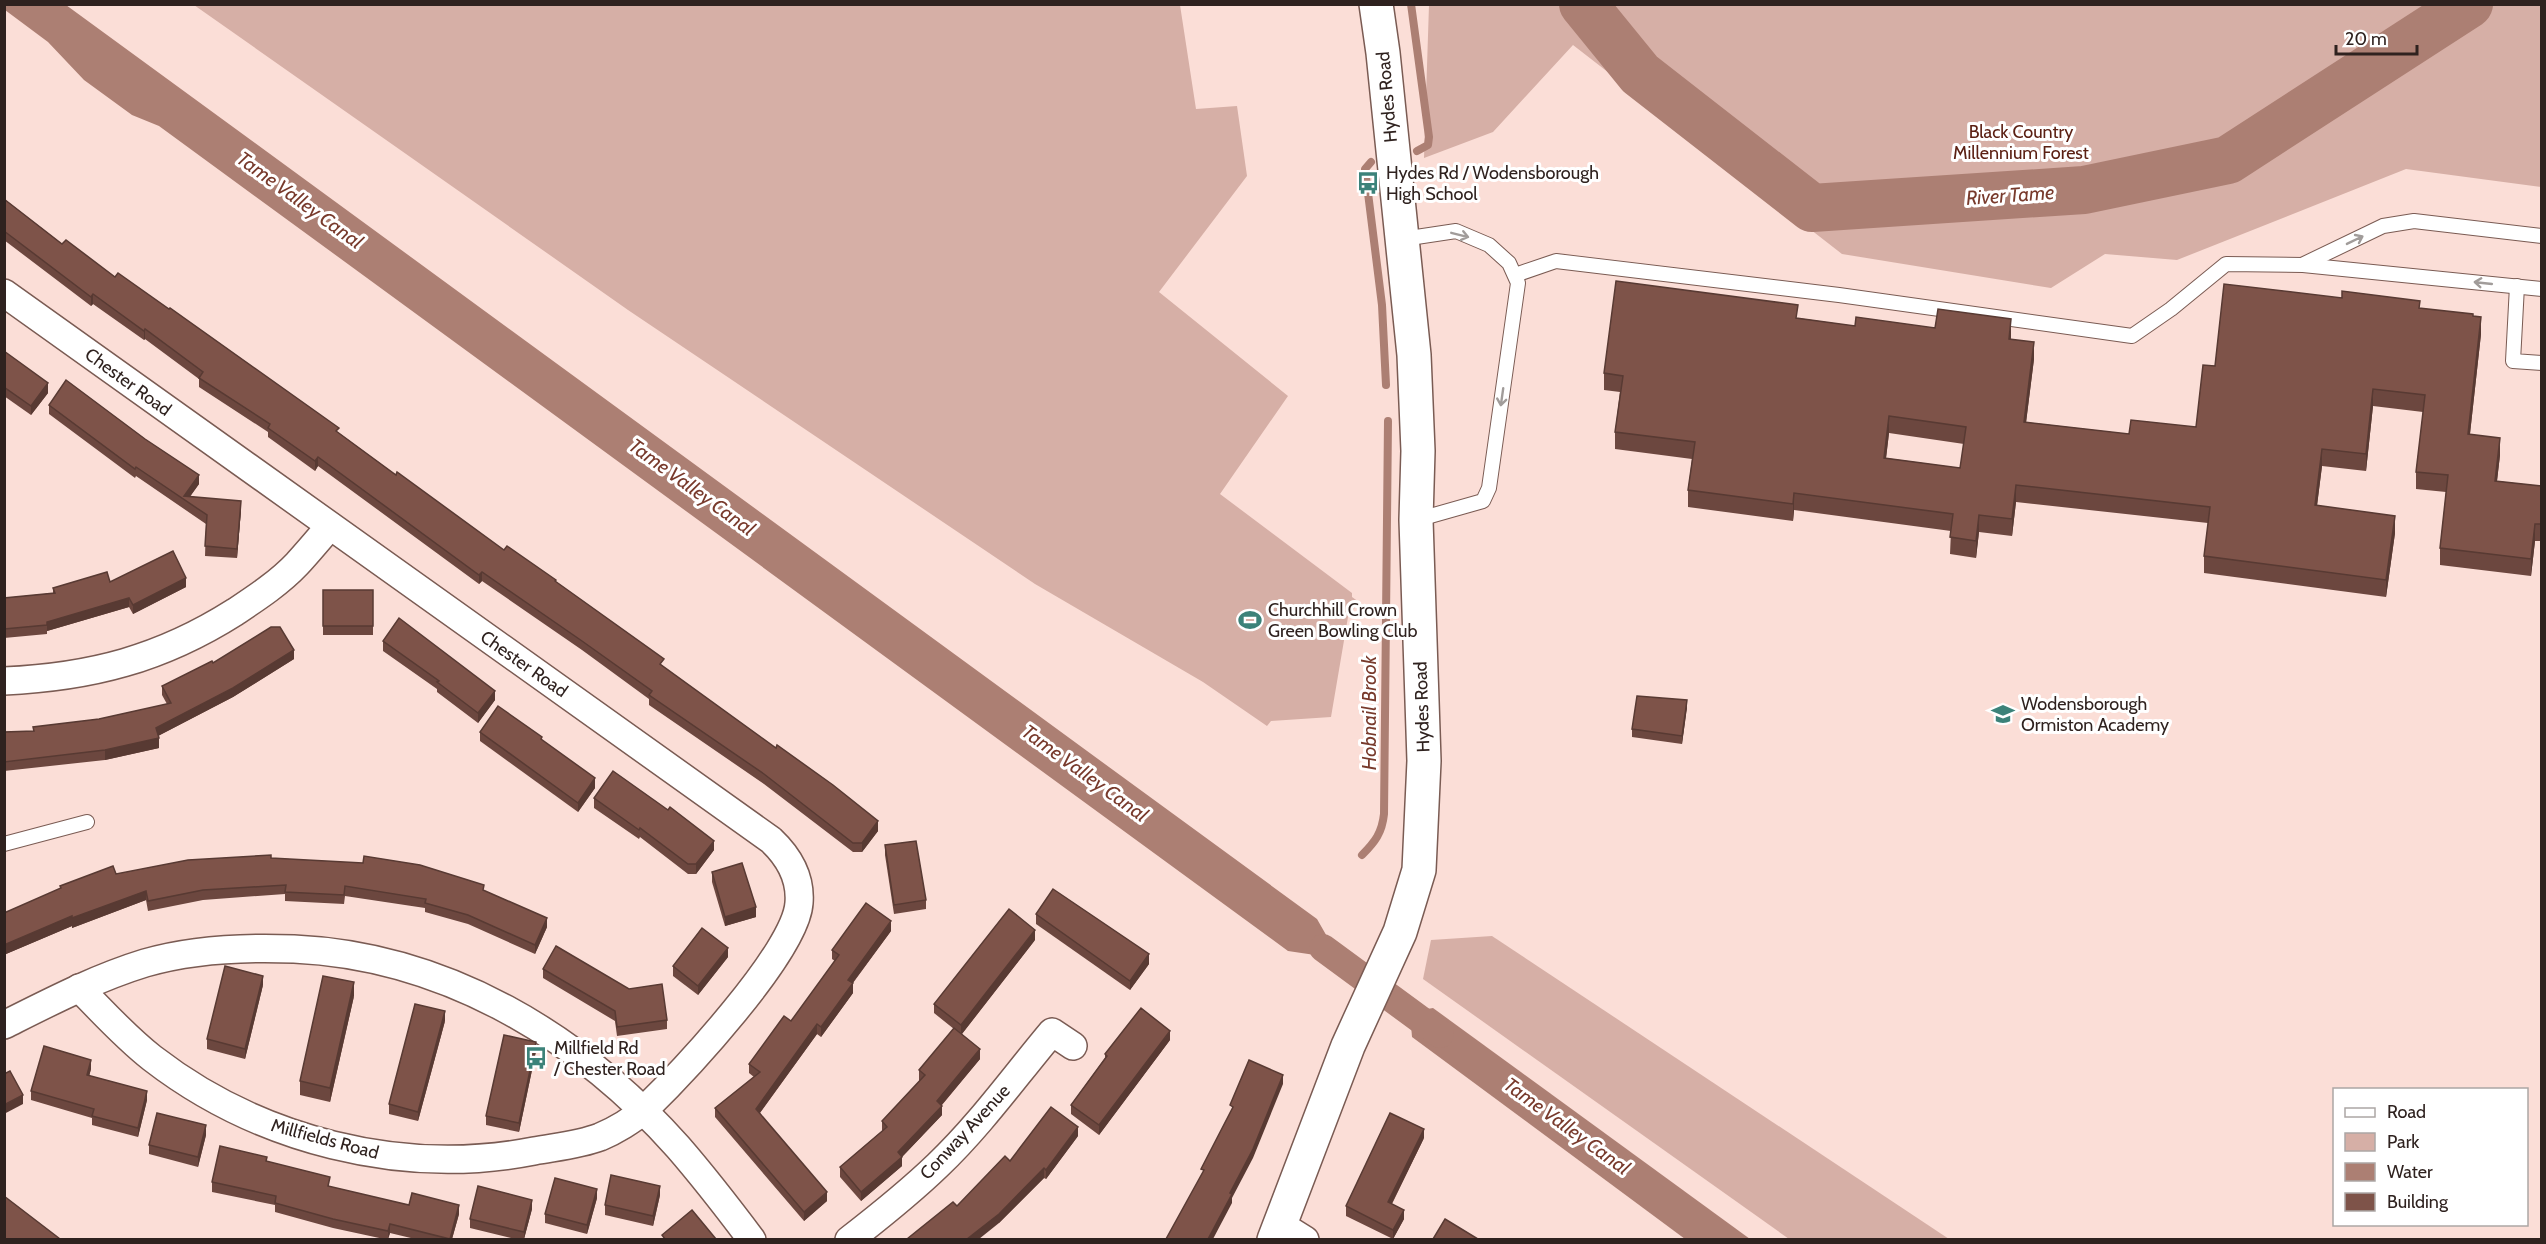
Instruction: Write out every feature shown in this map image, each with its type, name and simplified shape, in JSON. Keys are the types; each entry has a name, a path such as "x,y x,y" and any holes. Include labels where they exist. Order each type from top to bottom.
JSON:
{"street":[{"name":"Hydes Road","path":"1287,1235 1348,1046 1400,932 1419,870 1424,761 1416,520 1418,451 1414,355 1376,4"},
{"name":"Chester Road","path":"4,293 771,840 789,861 799,888 799,903 791,933 730,1017 643,1111"},
{"path":"4,681 46,679 124,665 188,639 229,616 273,585 296,566 330,526"},
{"path":"4,1025 79,988 146,963 228,950 311,950 382,961 432,975 507,1008 576,1053 643,1111 678,1147 752,1239"},
{"name":"Millfields Road","path":"79,988 120,1031 188,1083 224,1104 263,1122 344,1148 425,1159 507,1156 592,1140 614,1130 643,1111"},
{"name":"Conway Avenue","path":"849,1239 894,1205 939,1164 981,1118 1052,1032 1073,1046"}],"lane":[{"path":"2302,265 2384,226 2414,221 2541,236"},
{"path":"1403,239 1456,231 1489,244 1509,263 1518,283 1489,488 1483,501 1416,520"},
{"path":"1515,275 1556,261 1839,295 2132,336 2226,264 2302,265 2541,289"},
{"path":"2517,286 2513,361 2541,363"},
{"path":"4,844 87,822"}],"green space":[{"path":"194,5 1180,5 1196,109 1237,106 1247,176 1159,292 1288,396 1220,494 1352,593 1352,597 1359,602 1348,617 1331,717 1271,721 1267,726 1203,682 1035,584 628,310"},
{"name":"Black Country Millennium Forest","path":"1429,5 2541,5 2541,187 2406,169 2177,260 2105,254 2051,288 1842,254 1573,45 1493,132 1424,158"},
{"path":"1492,936 1949,1239 1789,1239 1423,979 1431,940"}],"water":[{"name":"Tame Valley Canal","path":"5,4 66,5 1317,919 1329,940 1348,955 1354,969 1337,970 1315,955 1288,951 159,126 132,115 84,80 48,42 5,10"},
{"name":"Tame Valley Canal","path":"1433,1008 1750,1239 1685,1239 1412,1037 1410,1012"}],"building":[{"path":"4,199 62,244 66,240 115,277 118,273 170,308 339,428 336,431 396,475 397,472 504,550 507,546 556,580 664,659 660,664 776,748 777,745 833,785 878,821 862,843 853,843 764,774 649,695 652,691 482,572 479,575 318,457 315,461 268,428 270,424 199,378 203,372 145,329 144,331 93,294 91,297 4,231"},
{"path":"1616,281 1798,305 1796,318 1855,326 1856,317 1935,328 1938,309 2011,319 2009,339 2034,342 2024,422 2129,434 2131,420 2196,427 2203,365 2215,366 2224,284 2342,298 2342,291 2420,301 2419,308 2473,314 2473,316 2481,317 2468,434 2500,438 2495,481 2541,486 2541,524 2535,524 2531,559 2440,548 2448,475 2416,472 2425,395 2373,389 2366,454 2322,449 2315,505 2395,516 2386,580 2204,556 2210,507 2016,485 2012,519 1979,515 1976,541 1950,537 1953,514 1794,493 1793,504 1688,490 1695,442 1615,432 1623,376 1604,373","holes":["1889,416 1966,427 1960,468 1884,458"]},
{"path":"4,351 48,383 31,406 4,387"},
{"path":"66,380 145,439 199,475 184,496 241,501 237,549 205,546 207,515 136,467 135,469 49,405"},
{"path":"173,551 186,578 133,605 129,598 47,622 47,625 4,629 4,598 55,593 53,588 107,572 110,582"},
{"path":"323,590 373,590 373,626 323,626"},
{"path":"399,618 495,691 478,713 437,682 439,681 383,641"},
{"path":"271,627 280,627 294,650 233,688 156,728 159,738 105,750 4,762 4,732 34,731 33,727 99,719 171,703 162,686 212,661 213,663"},
{"path":"1637,696 1687,700 1682,736 1632,729"},
{"path":"498,706 595,778 578,803 480,732"},
{"path":"613,771 668,810 670,807 714,841 696,864 688,864 640,828 639,830 594,798"},
{"path":"916,841 926,900 894,905 885,845"},
{"path":"271,855 271,858 363,863 364,856 420,865 484,885 483,890 547,918 535,945 468,915 425,903 426,899 345,886 344,895 285,892 286,885 203,890 148,901 146,891 72,918 72,916 4,945 4,913 61,888 60,886 113,866 116,874 188,860"},
{"path":"742,863 756,907 725,917 712,872"},
{"path":"1053,889 1149,954 1130,981 1036,914"},
{"path":"866,903 891,921 848,980 853,983 821,1027 817,1024 756,1109 827,1192 804,1212 715,1108 760,1072 749,1064 784,1016 791,1021 839,955 832,950"},
{"path":"1009,909 1035,930 961,1025 934,1004"},
{"path":"702,928 728,948 698,986 673,966"},
{"path":"556,946 629,989 662,984 667,1020 617,1027 615,1011 543,969"},
{"path":"225,966 263,976 245,1049 207,1039"},
{"path":"323,976 354,982 330,1088 300,1081"},
{"path":"415,1004 445,1011 418,1112 389,1104"},
{"path":"1141,1008 1170,1031 1099,1125 1071,1105 1107,1056 1105,1054"},
{"path":"954,1028 980,1049 937,1101 942,1106 898,1152 902,1157 861,1192 840,1167 887,1127 882,1121 925,1075 919,1070"},
{"path":"504,1035 536,1042 519,1123 486,1116"},
{"path":"44,1046 91,1060 87,1075 147,1091 138,1128 92,1116 94,1109 31,1091"},
{"path":"1249,1060 1283,1075 1253,1149 1208,1239 1166,1239 1204,1170 1201,1169 1233,1107 1230,1105"},
{"path":"10,1071 23,1095 4,1105 4,1074"},
{"path":"1051,1107 1078,1127 1046,1170 1044,1168 999,1214 967,1239 907,1239 953,1202 957,1206 1005,1156 1010,1161"},
{"path":"157,1113 206,1125 198,1157 149,1145"},
{"path":"1390,1113 1424,1129 1388,1202 1404,1210 1393,1230 1346,1206"},
{"path":"220,1146 267,1157 266,1161 330,1177 328,1186 409,1205 412,1193 459,1205 450,1239 390,1224 388,1231 333,1219 275,1203 276,1196 212,1182"},
{"path":"611,1175 660,1186 653,1216 605,1205"},
{"path":"555,1178 597,1189 587,1225 545,1214"},
{"path":"478,1186 532,1200 524,1232 470,1219"},
{"path":"4,1196 60,1239 4,1239"},
{"path":"692,1210 716,1239 665,1239 662,1235"},
{"path":"1445,1219 1478,1239 1433,1239"}],"waterway":[{"name":"Hobnail Brook","path":"1411,4 1429,137 1428,145 1417,151"},
{"name":"River Tame","path":"1583,4 1640,74 1812,208 2084,190 2228,160 2469,4"},
{"name":"Hobnail Brook","path":"1371,162 1365,169 1382,305 1386,385"},
{"name":"Hobnail Brook","path":"1362,855 1377,837 1382,827 1384,814 1388,421"},
{"path":"1323,948 1440,1034"}],"place":[{"name":"Hydes Rd / Wodensborough High School","path":"1368,183"},
{"name":"Churchhill Crown Green Bowling Club","path":"1250,620"},
{"name":"Wodensborough Ormiston Academy","path":"2003,714"},
{"name":"Millfield Rd / Chester Road","path":"536,1058"}]}
